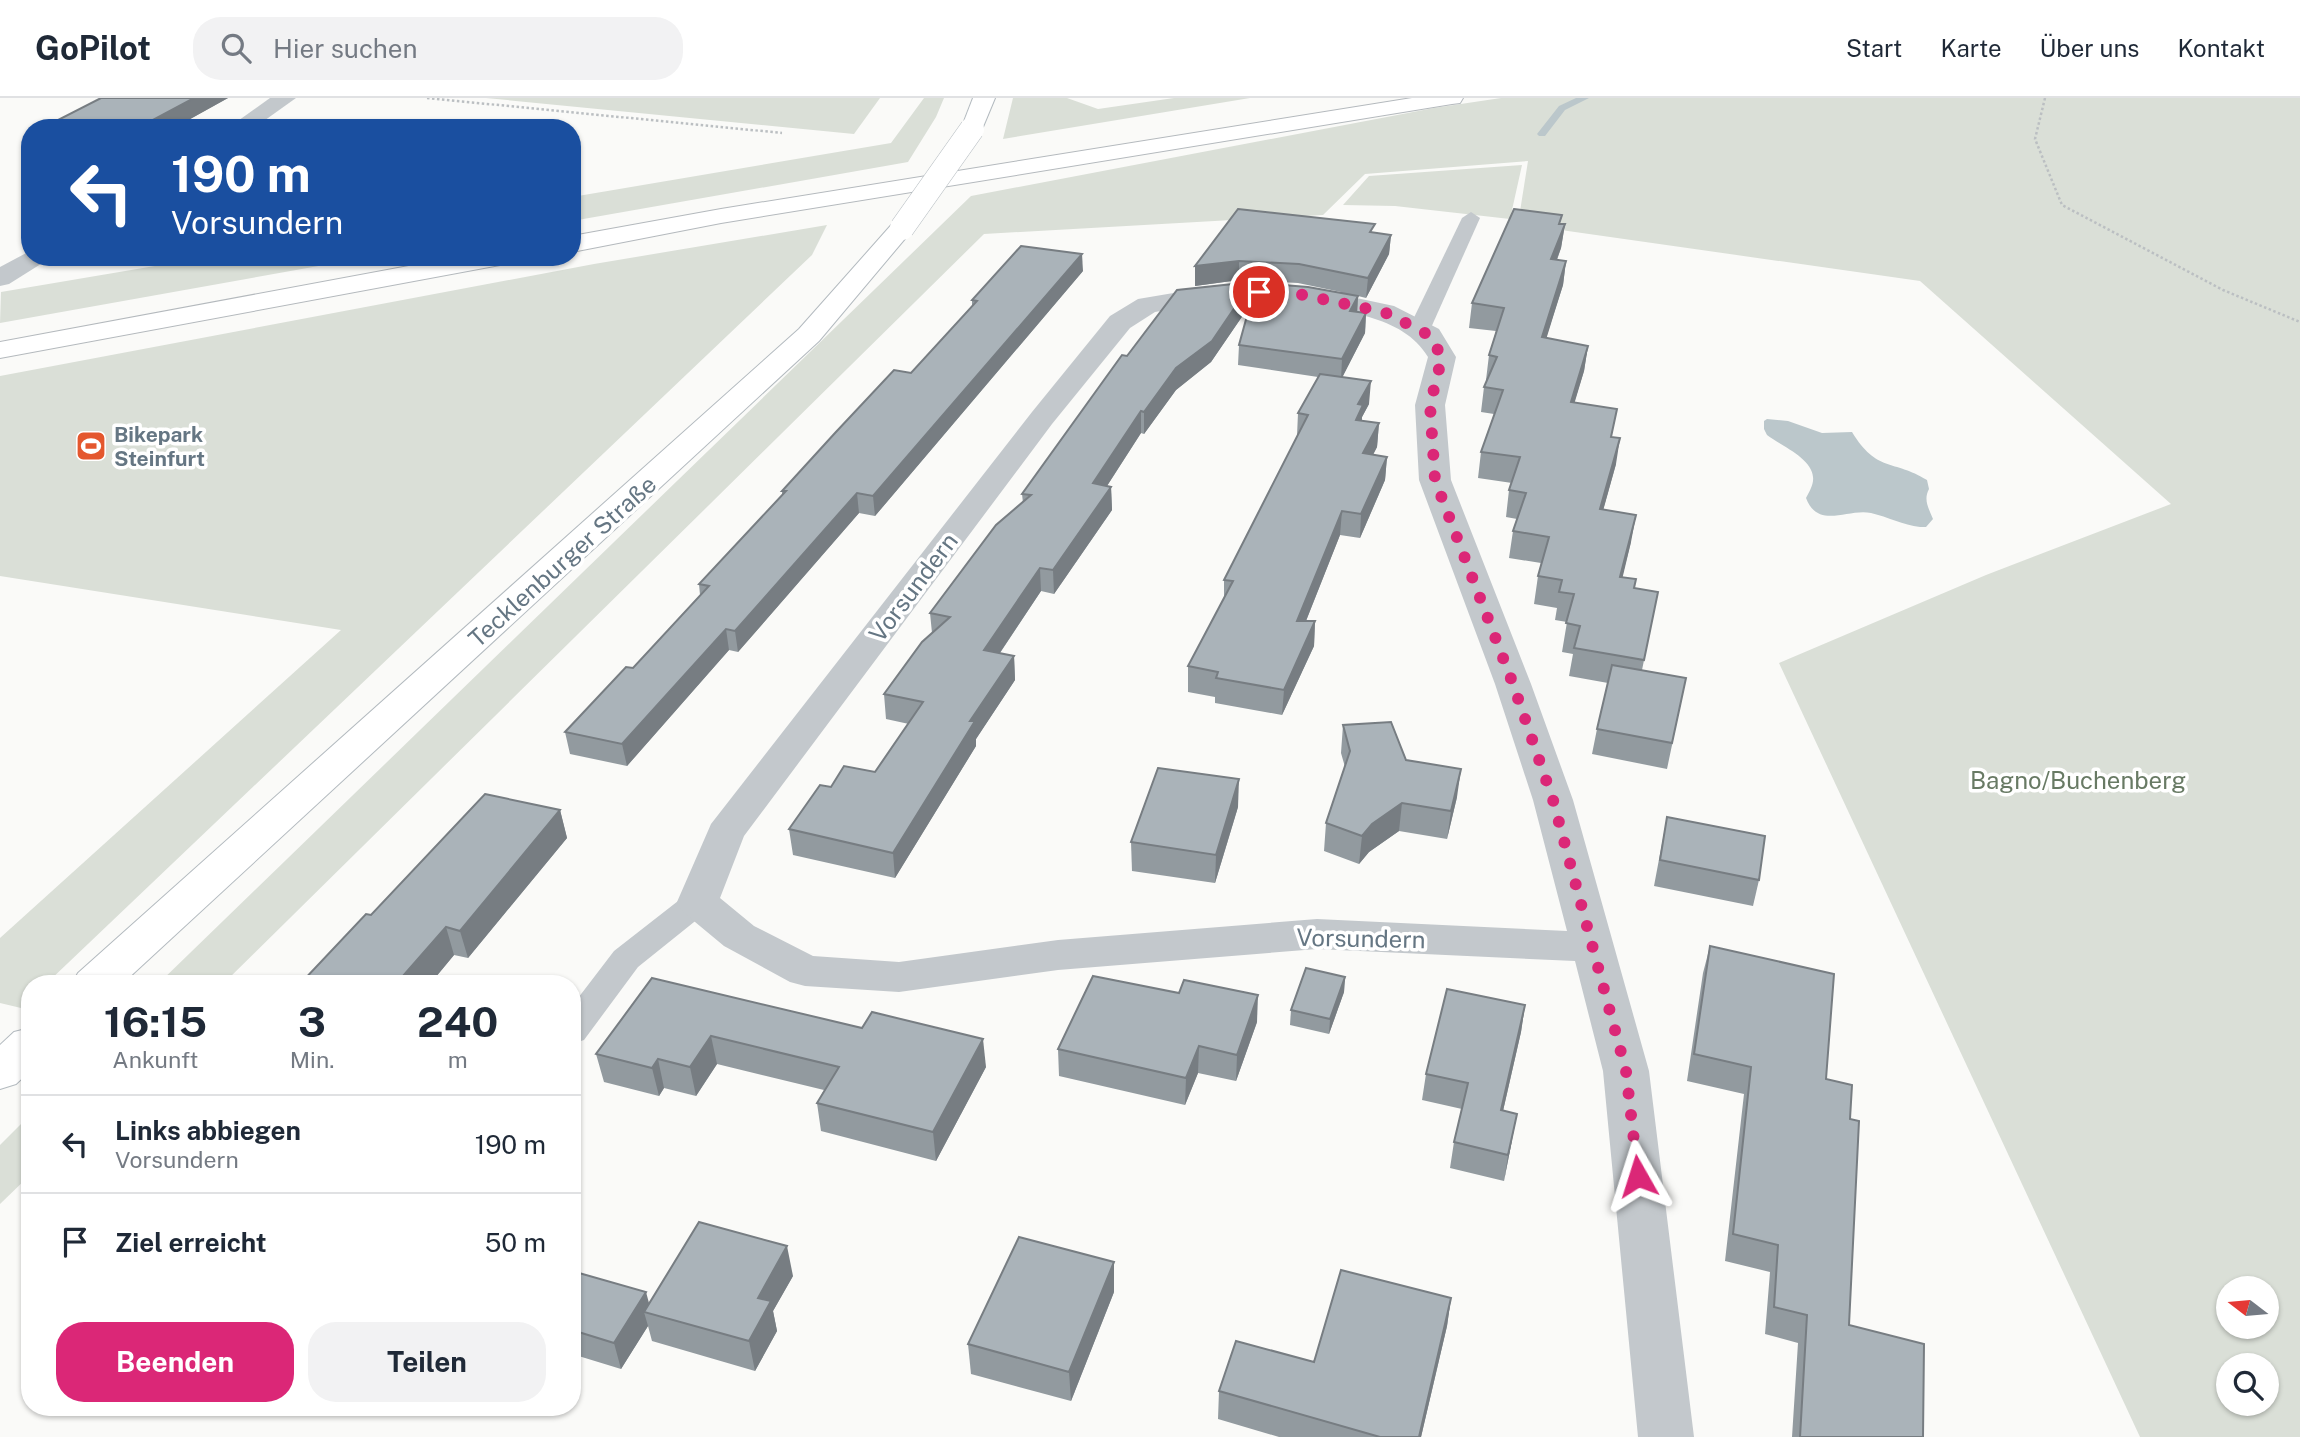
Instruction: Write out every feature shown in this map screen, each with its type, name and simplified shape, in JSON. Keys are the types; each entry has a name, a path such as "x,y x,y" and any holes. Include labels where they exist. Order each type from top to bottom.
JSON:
{"main road":[{"name":"Tecklenburger Straße","path":"104,975 809,335 902,228 972,129 984,98"},
{"path":"581,229 1372,98"},
{"path":"581,242 721,216 1452,98"},
{"path":"0,338 385,266"},
{"path":"0,351 452,266"},
{"path":"0,1072 21,1052"}],"street":[{"path":"253,119 285,98"},
{"path":"0,278 21,265"},
{"name":"Vorsundern","path":"1591,947 1317,934 1058,955 899,977 805,971 739,936 698,902 725,834 1034,429 1120,322 1147,305 1188,297 1263,293 1348,303 1384,312 1429,335 1442,357 1430,405 1435,480 1513,684 1553,800 1626,1071 1666,1437"}],"lane":[{"path":"1419,330 1471,218"},
{"path":"581,1019 626,959 698,902"}],"path":[{"path":"427,98 782,133"},
{"path":"2045,98 2035,139 2062,205 2223,290 2300,322"}],"green space":[{"path":"486,98 880,98 854,134"},
{"path":"924,98 944,98 936,117 908,162 581,219 581,195 891,143"},
{"path":"1013,98 1067,98 1098,109 1174,98 1250,98 1003,139"},
{"name":"Bagno/Buchenberg","path":"1501,98 2300,98 2300,1437 2140,1437 1779,663 1986,575 2171,504 1920,281 1518,224 1528,161 1365,174 1323,215 984,234 232,975 167,975 971,196 1434,108"},
{"path":"1522,165 1510,219 1395,206 1343,205 1369,176"},
{"path":"827,225 812,255 55,975 21,975 21,1008 0,1003 0,938 341,630 0,576 0,376 594,264"},
{"path":"155,266 319,266 0,323 1,292"},
{"path":"21,1124 21,1184 0,1204 0,1145"}],"shaded area":[{"path":"1764,421 1788,421 1822,433 1852,432 1869,454 1878,460 1927,480 1928,508 1933,519 1926,527 1920,527 1871,513 1834,516 1818,513 1811,508 1806,498 1813,482 1811,470 1801,458 1767,435"}],"building":[{"path":"101,98 194,98 155,119 60,119"},
{"path":"1238,209 1375,224 1370,232 1391,235 1368,278 1299,264 1239,261 1195,266"},
{"path":"1514,209 1562,215 1559,224 1565,224 1551,259 1566,261 1542,337 1588,346 1571,402 1617,409 1611,437 1620,438 1600,509 1636,515 1620,577 1636,579 1634,588 1658,592 1644,660 1574,648 1580,626 1566,623 1574,594 1559,592 1562,580 1538,576 1549,537 1513,531 1526,493 1509,490 1520,457 1481,452 1503,390 1484,387 1497,357 1489,355 1504,308 1472,303"},
{"path":"1021,246 1082,254 873,496 857,493 735,631 726,629 622,744 565,732 626,667 633,668 709,586 699,584 894,370 911,373 977,301 972,300"},
{"path":"1252,282 1212,341 1176,368 1144,412 1141,411 1093,483 1111,487 1053,570 1040,568 984,650 1014,656 970,721 975,721 893,853 789,829 820,785 831,787 844,766 875,772 923,702 884,694 922,642 950,617 930,613 996,525 1031,495 1022,494 1122,355 1127,356 1177,290"},
{"path":"1256,283 1308,287 1358,296 1350,311 1366,313 1342,359 1239,345"},
{"path":"1320,374 1371,381 1358,404 1363,405 1356,420 1379,423 1363,453 1387,457 1361,514 1342,511 1297,621 1315,621 1284,690 1216,678 1218,672 1188,666 1233,581 1224,580 1308,415 1298,413"},
{"path":"1612,665 1686,678 1672,743 1597,729"},
{"path":"1391,722 1406,760 1461,769 1451,811 1402,803 1372,824 1362,836 1326,823 1350,751 1343,725"},
{"path":"1158,768 1239,779 1216,855 1131,842"},
{"path":"485,794 560,810 460,931 446,927 404,975 308,975 366,914 371,915"},
{"path":"1667,817 1765,836 1759,880 1660,860"},
{"path":"1710,946 1834,974 1826,1079 1852,1085 1850,1119 1859,1121 1849,1325 1924,1344 1923,1437 1800,1437 1807,1315 1774,1307 1778,1245 1733,1234 1751,1067 1694,1054"},
{"path":"1306,968 1345,977 1330,1019 1291,1010"},
{"path":"1093,976 1179,993 1184,980 1258,995 1237,1055 1199,1046 1186,1078 1058,1049"},
{"path":"652,978 862,1028 872,1012 983,1039 933,1132 817,1103 839,1067 711,1036 690,1067 658,1059 652,1068 596,1054"},
{"path":"1447,989 1525,1005 1501,1110 1517,1114 1508,1155 1454,1142 1468,1083 1426,1074"},
{"path":"699,1222 787,1246 758,1298 771,1301 749,1341 644,1312"},
{"path":"1019,1237 1114,1262 1069,1372 968,1344"},
{"path":"1341,1270 1451,1298 1419,1437 1380,1437 1219,1391 1236,1341 1314,1362"},
{"path":"581,1274 646,1292 614,1343 581,1333"}],"waterway":[{"path":"1542,134 1562,108 1585,98"}],"place":[{"name":"Bikepark Steinfurt","path":"91,446"}],"route":[{"path":"1259,292 1298,294 1384,312 1429,335 1442,357 1430,405 1435,480 1513,684 1553,800 1626,1071 1638,1176"}]}
